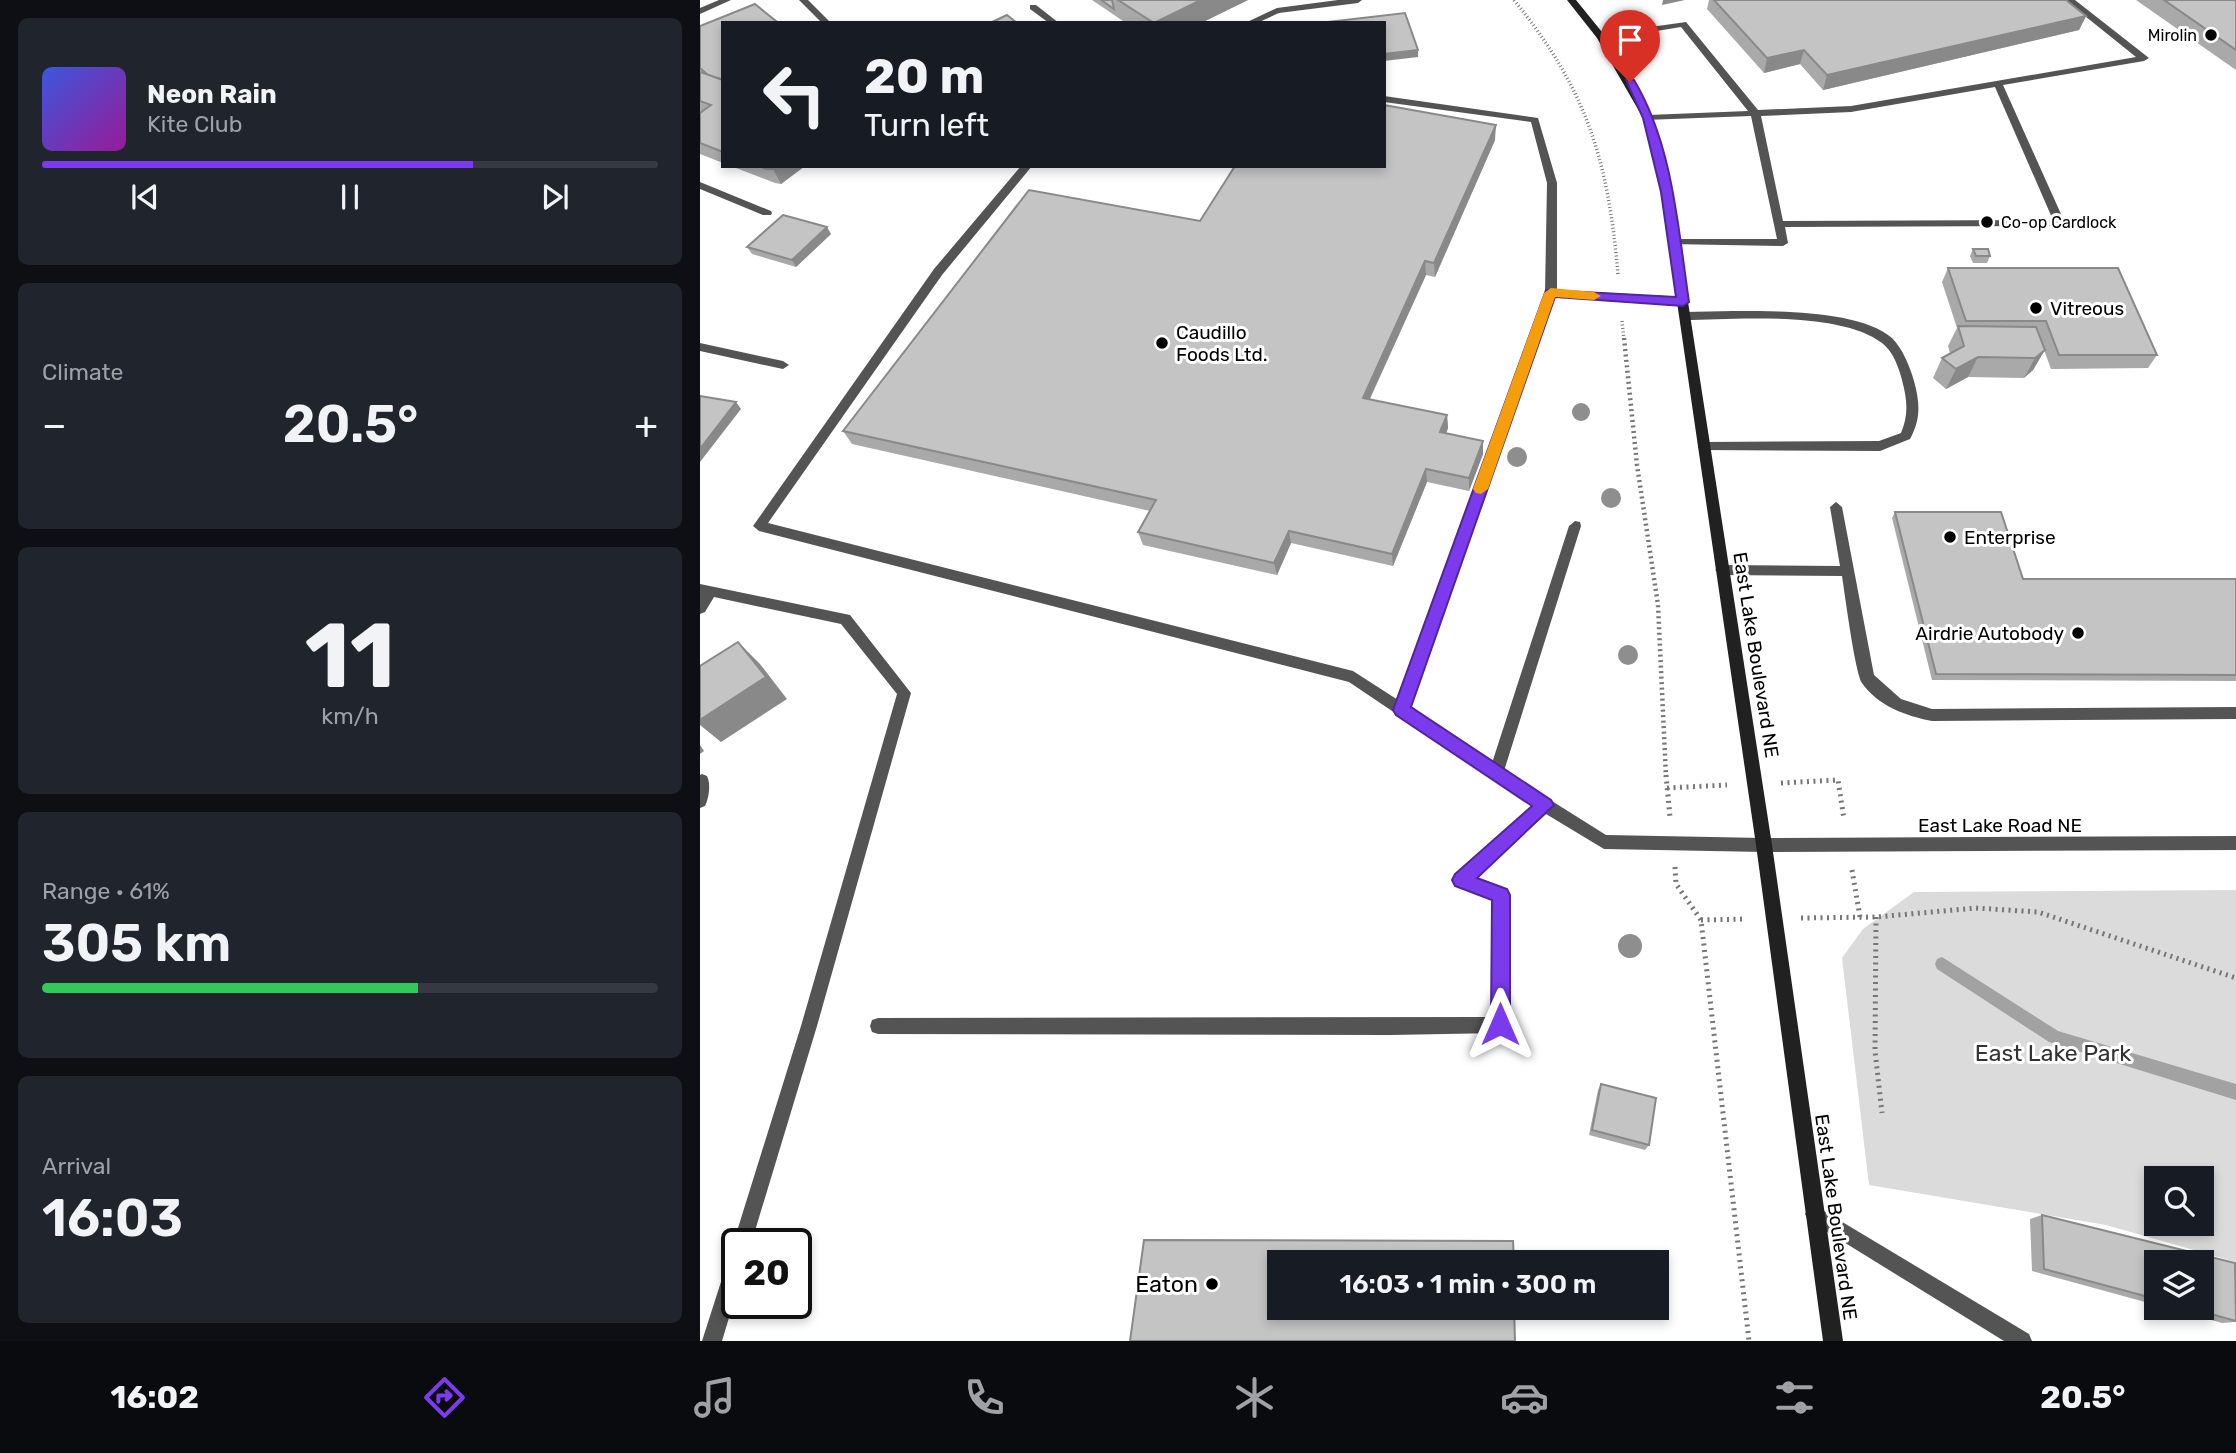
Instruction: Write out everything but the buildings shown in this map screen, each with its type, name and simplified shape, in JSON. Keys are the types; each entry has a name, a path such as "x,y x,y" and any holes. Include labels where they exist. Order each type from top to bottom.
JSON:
{"main road":[{"name":"East Lake Boulevard NE","path":"1571,0 1601,37 1648,118 1667,192 1764,845 1833,1341"}],"street":[{"path":"700,11 727,0"},
{"path":"803,0 825,21"},
{"path":"1048,0 1033,7 1052,21"},
{"path":"1254,21 1278,11 1358,0"},
{"path":"1648,118 1852,109 1999,86 2144,58 2069,0"},
{"path":"1601,37 1683,24 1755,113 1783,243 1673,242"},
{"path":"1779,224 2060,223 1999,86"},
{"path":"1386,99 1535,120 1552,183 1551,293 1402,710"},
{"name":"East Lake Road NE","path":"1025,168 937,272 759,526 1353,677 1496,774 1604,842 1764,845 2236,843"},
{"path":"700,186 767,213"},
{"path":"1551,293 1683,302"},
{"path":"1685,316 1810,318 1850,325 1886,340 1906,370 1916,414 1906,436 1880,446 1704,447"},
{"path":"700,347 783,365"},
{"path":"1836,507 1867,678 1885,699 1908,711 1933,715 2236,713"},
{"path":"1496,774 1575,526"},
{"path":"1722,570 1847,571"},
{"path":"700,608 705,590 845,619 904,693 809,1026 747,1228"},
{"path":"700,802 702,781"},
{"path":"878,1026 1390,1027 1500,1024 1501,895 1461,880 1545,805"},
{"path":"1814,1214 2022,1341"},
{"path":"712,1341 721,1312"}],"path":[{"path":"1514,0 1547,38 1581,96 1606,177 1637,466 1658,605 1667,788 1676,884 1701,920 1749,1341"},
{"path":"1667,788 1838,780 1860,917"},
{"path":"1882,1113 1875,1051 1875,917 1976,908 2038,912 2236,978"}],"green space":[{"name":"East Lake Park","path":"2236,890 2236,1262 2214,1256 2214,1250 2194,1250 2145,1236 2214,1236 2214,1166 2144,1166 2144,1236 2106,1225 1869,1185 1842,958 1863,929 1914,892"}],"waterway":[{"path":"1942,964 2054,1037 2236,1092"}],"slow traffic":[{"path":"1481,489 1551,293 1594,296"}],"place":[{"name":"Mirolin","path":"2211,35"},
{"name":"Co-op Cardlock","path":"1987,222"},
{"name":"Vitreous","path":"2036,308"},
{"name":"Caudillo Foods Ltd.","path":"1162,343"},
{"name":"Enterprise","path":"1950,537"},
{"name":"Airdrie Autobody","path":"2078,633"},
{"name":"Eaton","path":"1212,1284"}],"route":[{"path":"1500,1024 1501,895 1461,880 1545,805 1402,710 1551,293 1683,302 1667,192 1648,118 1630,82"}]}
